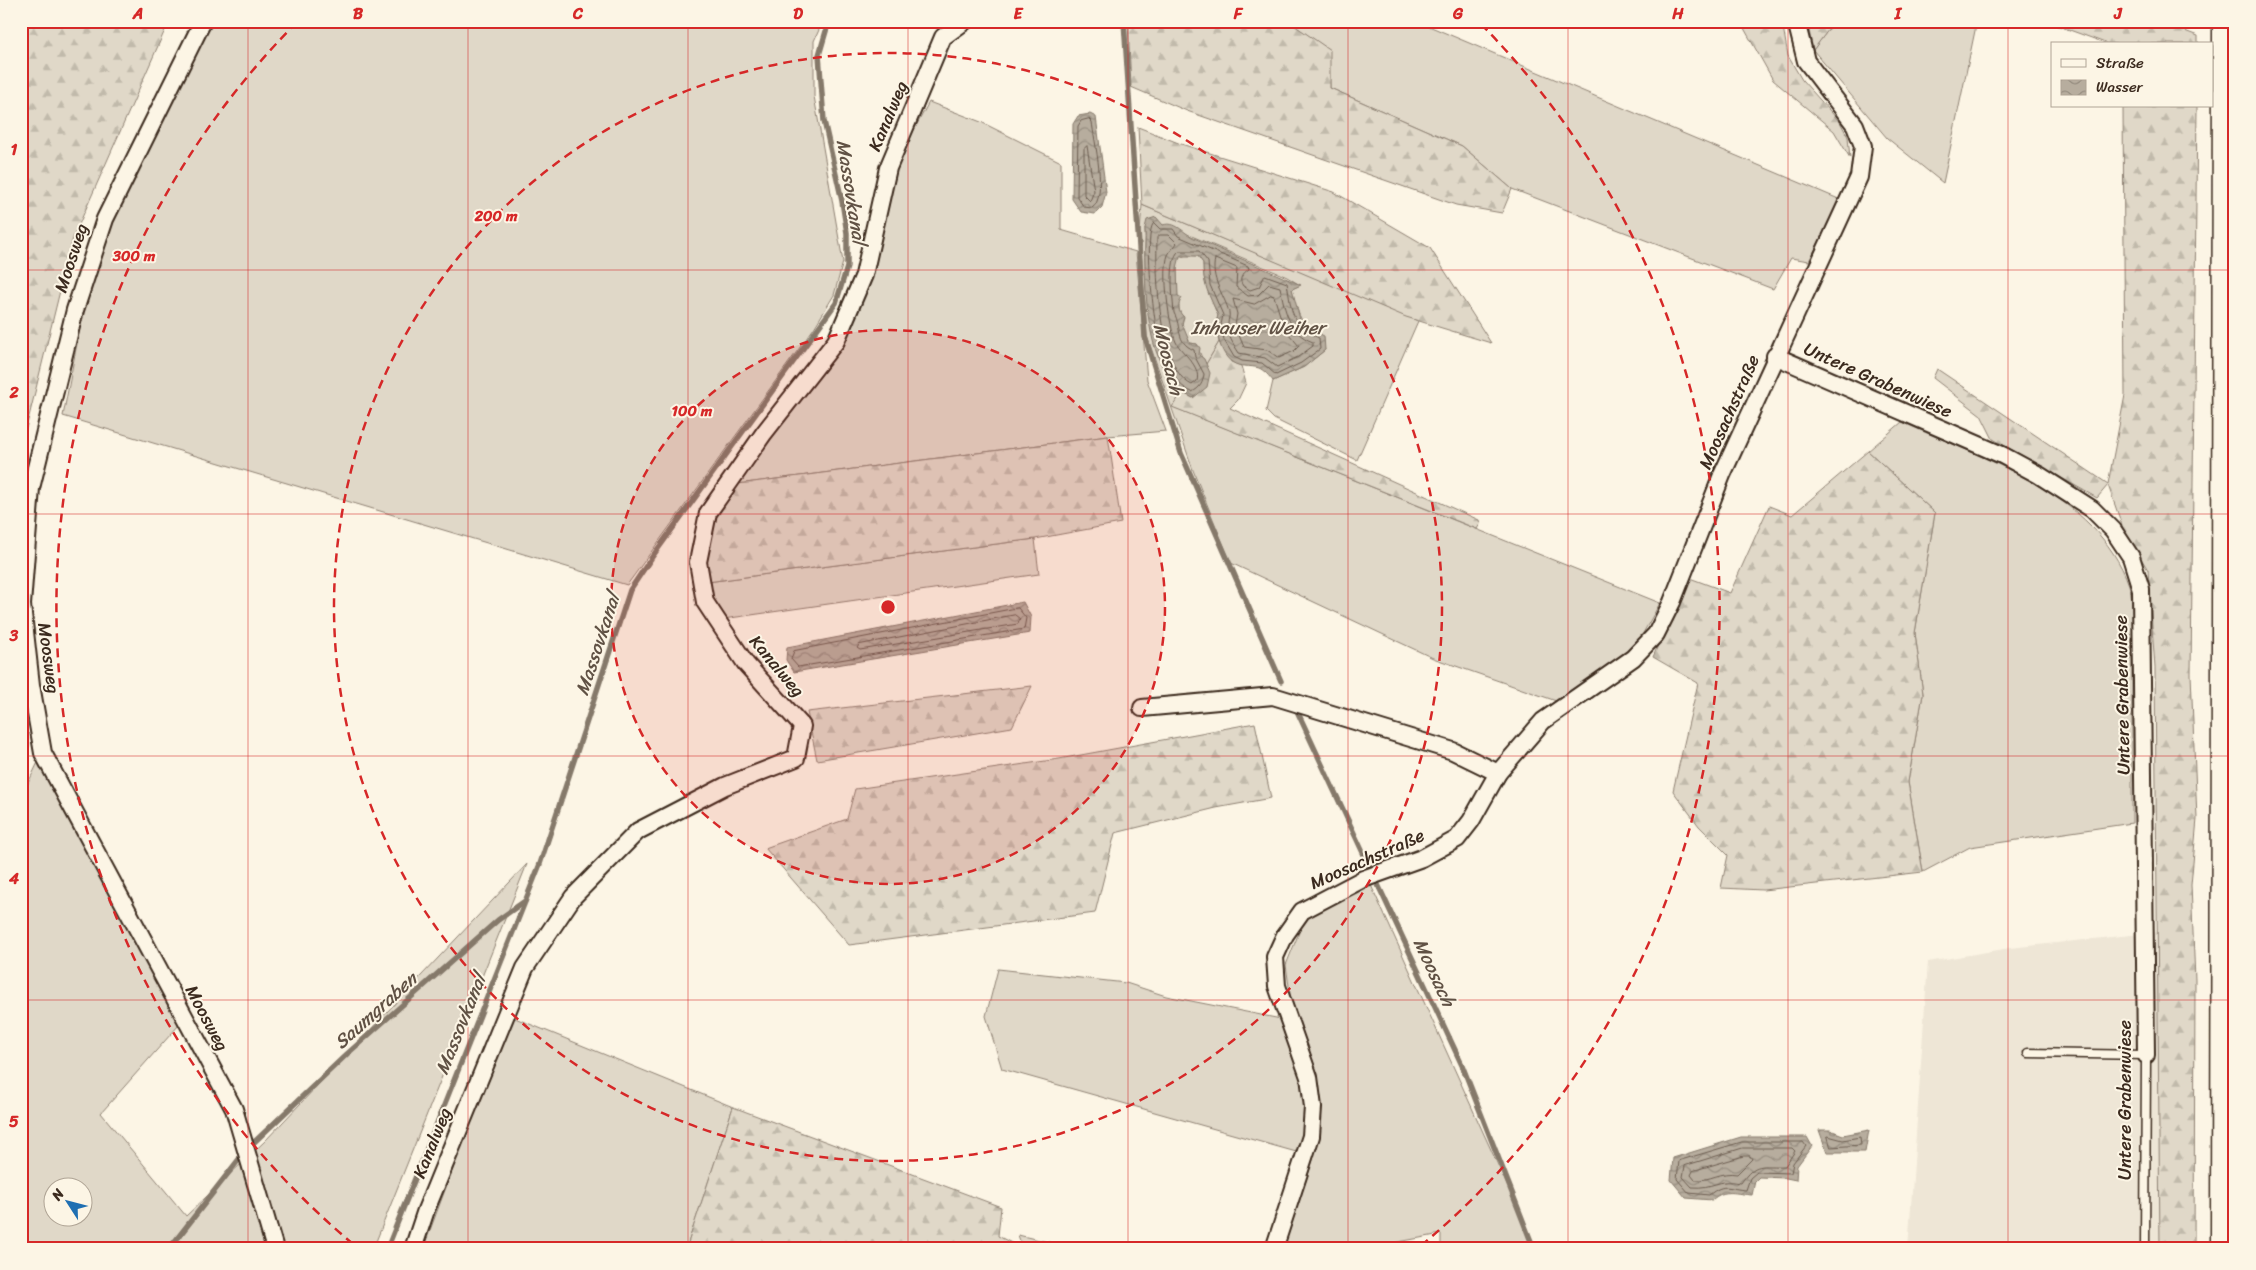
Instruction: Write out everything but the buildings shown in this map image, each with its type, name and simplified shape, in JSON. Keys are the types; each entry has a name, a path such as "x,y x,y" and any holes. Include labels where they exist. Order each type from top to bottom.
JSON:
{"highway":[{"path":"2225,1249 2226,21"}],"street":[{"name":"Moosweg","path":"203,21 105,219 75,310 31,488 22,605 31,685 43,753 234,1109 275,1249"},
{"name":"Kanalweg","path":"413,1249 426,1210 525,968 573,897 638,831 725,786 796,758 802,726 746,664 705,602 698,562 708,513 764,433 836,341 864,275 888,168 943,37 964,21"},
{"name":"Moosachstraße","path":"1274,1249 1311,1136 1313,1107 1309,1077 1277,986 1275,958 1285,935 1302,911 1363,879 1422,858 1457,839 1471,821 1498,773 1543,721 1633,658 1656,634 1672,602 1722,475 1775,356 1817,273 1859,177 1863,146 1855,125 1806,61 1796,21"},
{"name":"Untere Grabenwiese","path":"1775,356 2002,455 2039,475 2092,509 2113,530 2131,558 2141,588 2146,1055"},
{"path":"1142,708 1274,696 1453,752 1498,773"}],"lane":[{"path":"2028,1053 2146,1055"},
{"name":"Untere Grabenwiese","path":"2144,1249 2146,1055"}],"shaded area":[{"path":"2159,932 2163,1249 1908,1249 1928,962 2010,948"}],"green space":[{"path":"21,21 169,21 73,238 21,449"},
{"path":"203,21 823,21 814,41 814,96 843,262 834,295 814,328 627,585 63,416 97,240"},
{"path":"1128,21 1288,21 1330,50 1330,88 1462,146 1512,189 1502,213 1456,205 1187,111 1131,87"},
{"path":"1288,21 1417,21 1841,200 1809,261 1791,258 1773,289 1512,189 1462,146 1330,88 1329,50"},
{"path":"1740,21 1782,21 1788,56 1802,80 1840,122 1848,137 1850,158 1834,131 1773,80"},
{"path":"1807,21 1835,21 1813,50"},
{"path":"1835,21 1977,21 1943,183 1887,138 1813,50"},
{"path":"2045,21 2158,21 2198,36 2198,42 2103,42"},
{"path":"929,102 981,122 1061,162 1061,230 1136,252 1147,380 1166,431 1108,436 730,485 837,346 899,158"},
{"path":"2123,108 2197,108 2191,674 2197,819 2191,885 2195,980 2194,1249 2160,1249 2155,668 2148,570 2123,528 2108,485 2097,498 1993,439 1981,415 1933,378 1937,369 2108,484 2125,395"},
{"path":"1138,127 1181,144 1334,192 1430,248 1491,343 1406,317 1142,205"},
{"path":"1142,205 1418,321 1357,460 1274,419 1266,411 1273,381 1304,367 1325,350 1319,333 1307,326 1297,309 1292,289 1300,285 1287,277 1180,231 1163,225 1145,228 1147,301 1152,333 1163,364 1182,393 1173,407 1660,603 1642,635 1623,655 1562,703 1433,658 1231,563 1193,470 1147,336 1140,233"},
{"path":"1186,255 1198,256 1203,263 1206,284 1218,316 1215,325 1219,342 1205,366 1197,344 1190,343 1186,335 1180,314 1177,290 1178,259"},
{"path":"1219,342 1231,362 1241,366 1246,383 1238,400 1230,408 1479,520 1480,524 1477,529 1172,407 1182,393 1193,398 1205,366"},
{"path":"1902,422 1967,450 2034,483 2064,503 2091,526 2113,553 2129,585 2132,602 2132,823 1970,847 1923,872 1908,782 1923,694 1915,633 1935,513 1868,451"},
{"path":"1108,436 1121,523 1035,539 707,582 704,554 707,530 716,509 730,485"},
{"path":"1868,451 1935,513 1915,633 1923,694 1908,782 1923,872 1763,890 1721,888 1728,855 1699,826 1673,791 1698,683 1653,657 1687,577 1730,593 1769,506 1792,515"},
{"path":"1035,539 1039,574 723,619 711,598 707,582"},
{"path":"1032,686 1012,727 817,760 807,712"},
{"path":"1255,723 1271,798 1216,808 1115,833 1095,913 849,945 765,848 847,819 855,789 1059,759"},
{"path":"41,756 179,1025 101,1113 186,1216 265,1141 527,864 373,1249 21,1249 21,798"},
{"path":"1370,883 1536,1249 1441,1249 1441,1234 1361,1249 1283,1249 1314,1157 1002,1069 986,1016 998,969 1126,983 1166,996 1281,1019 1293,1014 1286,965 1306,915"},
{"path":"510,1016 733,1107 686,1249 423,1249"},
{"path":"733,1107 1001,1207 998,1236 1023,1249 686,1249"},
{"path":"1018,1235 1078,1249 1023,1249"}],"water":[{"path":"1090,114 1096,117 1106,192 1102,207 1095,214 1081,212 1072,199 1073,124 1078,116"},
{"name":"Inhauser Weiher","path":"1156,217 1163,225 1172,224 1194,238 1301,285 1292,289 1300,319 1310,329 1324,336 1325,350 1304,367 1273,381 1259,368 1238,365 1232,362 1224,353 1219,341 1218,315 1205,284 1203,263 1198,256 1180,256 1177,268 1178,296 1182,298 1179,308 1180,313 1184,317 1182,324 1190,343 1197,344 1200,348 1199,355 1204,359 1210,373 1207,387 1193,398 1178,388 1167,375 1159,358 1149,321 1145,228 1147,220"},
{"path":"1023,602 1031,617 1030,633 794,672 786,660 787,647"},
{"path":"1819,1130 1830,1130 1843,1135 1869,1130 1865,1152 1827,1152"},
{"path":"1741,1137 1807,1137 1812,1146 1797,1166 1796,1180 1759,1177 1755,1181 1752,1195 1726,1193 1712,1200 1686,1198 1671,1180 1673,1158"}],"waterway":[{"name":"Massovkanal","path":"387,1249 540,864 630,590 836,303 847,267 847,233 842,201 824,121 819,55 829,21"},
{"name":"Moosach","path":"1124,21 1145,337 1181,453 1281,681"},
{"name":"Moosach","path":"1298,713 1462,1065 1534,1249"},
{"name":"Saumgraben","path":"249,1147 347,1054 498,920 525,901"},
{"name":"Saumgraben","path":"169,1249 240,1158"}]}
